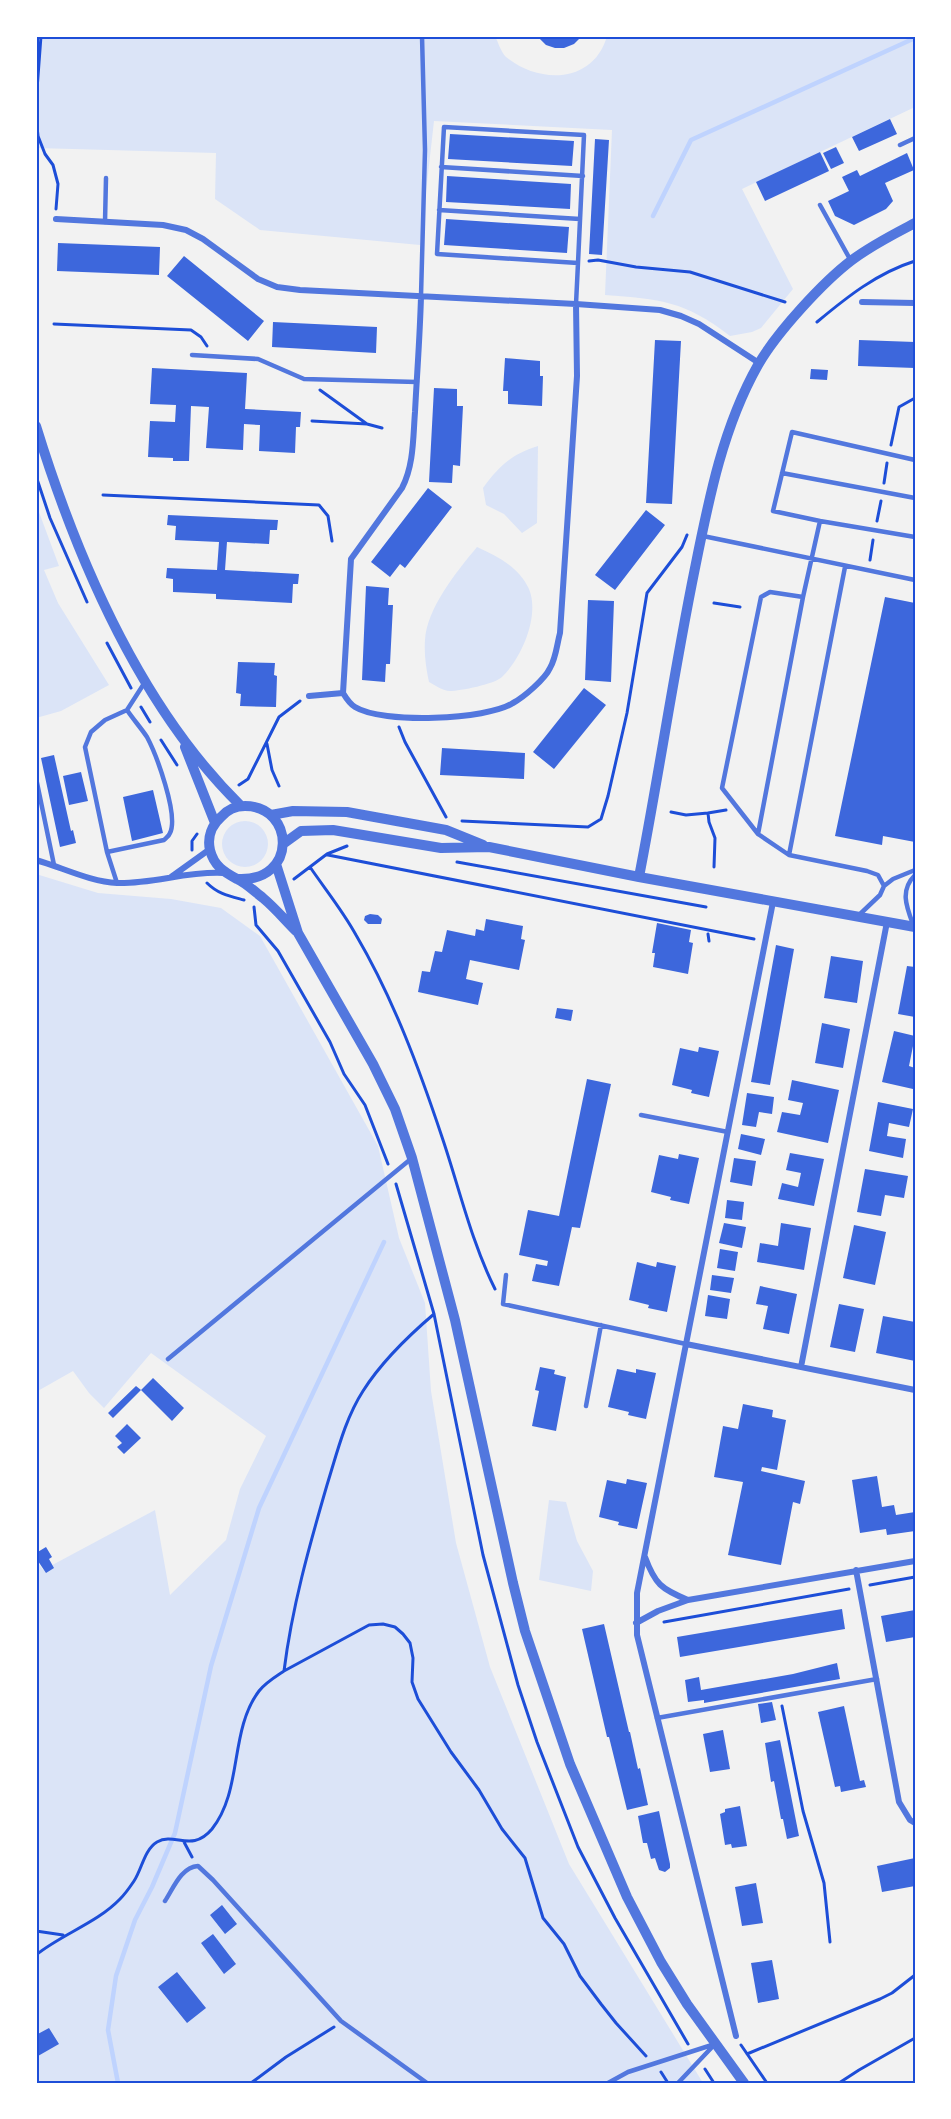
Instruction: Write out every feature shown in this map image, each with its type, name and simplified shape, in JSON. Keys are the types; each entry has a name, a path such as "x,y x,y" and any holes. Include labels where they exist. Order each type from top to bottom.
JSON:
{"street":[{"path":"56,219 164,225 186,230 203,239 258,279 277,287 660,310 699,324 759,363"},
{"path":"639,877 682,630 701,536 716,469 742,398 759,363 799,312 851,261 876,243 915,223"},
{"path":"421,296 417,382 408,477 351,559 343,693 355,707 395,717 446,717 497,709 512,704 529,691 550,669 560,633 577,376 576,304"},
{"path":"862,302 915,303"},
{"path":"36,426 54,484 82,552 111,616 145,682 181,736 240,806"},
{"path":"309,696 343,693"},
{"path":"181,736 215,823"},
{"path":"224,873 215,862 210,849 209,840 215,823 226,811 240,806 257,807 271,815 278,823 283,844 276,864 269,872 260,877 238,879"},
{"path":"271,815 293,810 347,812 446,830 489,847 914,927"},
{"path":"283,844 301,831 333,830 441,848 489,847"},
{"path":"170,878 210,849"},
{"path":"36,860 117,883 201,873 224,873 238,879 265,899 298,933"},
{"path":"276,864 298,933 374,1064 395,1108 412,1158 455,1320 513,1583 538,1673 570,1764 627,1897 661,1962 715,2044 744,2083"},
{"path":"736,2036 657,1718 636,1623 637,1593 773,902"},
{"path":"801,1367 887,922"},
{"path":"686,1344 915,1389"},
{"path":"645,1556 652,1578 669,1593 688,1600"},
{"path":"636,1623 658,1611 688,1600 915,1561"},
{"path":"856,1570 899,1802 910,1821 915,1823"}],"lane":[{"path":"421,296 425,150 422,36"},
{"path":"576,304 583,176 584,135 444,127 437,254 578,263"},
{"path":"900,146 915,138"},
{"path":"441,167 583,176"},
{"path":"105,222 106,178"},
{"path":"820,205 851,261"},
{"path":"439,210 580,219"},
{"path":"192,355 258,359 304,379 417,382"},
{"path":"915,460 792,432 773,511 915,537"},
{"path":"782,473 915,498"},
{"path":"758,834 820,520"},
{"path":"701,536 915,580"},
{"path":"789,855 845,567"},
{"path":"803,597 770,592 761,597 722,789 758,834 789,855 867,871 878,875 884,886"},
{"path":"117,883 107,852 85,747 91,732 105,720 127,710 145,682"},
{"path":"107,852 164,840 170,835 173,825 164,778 146,737 127,710"},
{"path":"36,778 54,865"},
{"path":"858,916 880,894 884,886 893,879 915,870"},
{"path":"914,927 905,898 906,887 915,875"},
{"path":"641,1115 728,1132"},
{"path":"168,1359 412,1158"},
{"path":"506,1275 503,1304 686,1344"},
{"path":"586,1406 601,1325"},
{"path":"657,1718 877,1679"},
{"path":"165,1901 182,1874 188,1868 198,1866 341,2022 427,2083"},
{"path":"608,2083 628,2072 715,2044"},
{"path":"678,2083 715,2044"}],"path":[{"path":"36,103 41,36"},
{"path":"36,117 38,136 45,154 53,165 58,184 56,219"},
{"path":"578,263 598,260 636,267 690,272 785,302"},
{"path":"817,322 856,290 915,261"},
{"path":"54,324 191,330 201,337 216,355"},
{"path":"304,379 367,424"},
{"path":"868,571 899,407 915,398"},
{"path":"312,420 367,424 382,428"},
{"path":"103,495 319,505 328,516 332,541"},
{"path":"460,821 588,827 601,819 627,713 647,593 682,547 690,528"},
{"path":"714,603 740,607"},
{"path":"239,785 248,779 279,717 309,696"},
{"path":"395,717 405,742 448,820"},
{"path":"267,742 272,770 279,786"},
{"path":"671,812 686,815 730,810"},
{"path":"708,813 715,838 714,867"},
{"path":"503,1304 478,1250 442,1136 386,991 348,921 310,867 327,854 756,939"},
{"path":"450,861 706,907"},
{"path":"207,883 223,895 249,902 254,907 256,925 278,951 330,1042 344,1074 365,1105 403,1206 434,1314 464,1472 483,1555 514,1674 537,1742 578,1846 615,1918 691,2050"},
{"path":"708,934 709,941"},
{"path":"284,1671 296,1595 345,1429 362,1393 377,1371 396,1347 434,1314"},
{"path":"653,1624 915,1577"},
{"path":"36,1955 63,1935 104,1913 119,1900 134,1881 153,1844 162,1839 184,1842 206,1835 220,1816 226,1803 250,1707 265,1684 284,1671 369,1625 383,1624 394,1627 410,1643 413,1658 412,1682 418,1699 451,1752 479,1790 502,1829 525,1858 543,1918 564,1944 580,1976 601,2004 653,2063"},
{"path":"780,1695 803,1812 824,1883 830,1942"},
{"path":"184,1842 198,1866"},
{"path":"36,1931 63,1935"},
{"path":"766,2083 747,2054 880,1999 892,1993 915,1975"},
{"path":"251,2083 341,2022"},
{"path":"839,2083 915,2038"},
{"path":"699,2062 714,2083"}],"shaded area":[{"path":"38,36 495,36 506,57 520,66 534,72 564,75 578,71 591,63 600,52 607,36 915,36 915,107 742,189 793,289 761,328 730,336 699,315 671,304 641,298 605,295 612,130 434,121 420,245 260,230 215,199 216,153 36,148 36,40"},
{"path":"538,446 537,523 522,533 504,514 486,505 483,488 507,462"},
{"path":"36,504 59,566 44,570 58,603 109,685 61,711 36,718"},
{"path":"477,547 507,563 525,581 532,599 531,623 522,648 502,677 477,687 447,691 429,682 425,650 427,628 444,590"},
{"path":"245,821 261,828 268,844 261,860 245,867 229,860 222,844 229,828"},
{"path":"36,874 98,893 171,899 221,908 260,936 378,1146 399,1238 425,1303 431,1391 456,1543 490,1667 569,1864 703,2083 36,2083 36,1560 43,1570 155,1510 170,1595 226,1540 240,1489 266,1436 151,1353 104,1408 89,1393 73,1371 36,1392"},
{"path":"549,1500 566,1502 577,1541 593,1571 591,1591 539,1580"}],"building":[{"path":"537,36 582,36 574,44 564,48 555,48 546,45"},
{"path":"890,119 897,134 859,151 852,137"},
{"path":"450,134 574,141 572,166 448,159"},
{"path":"595,139 609,140 602,255 589,254"},
{"path":"836,147 844,163 831,169 823,153"},
{"path":"820,152 829,171 765,201 756,182"},
{"path":"907,153 914,170 885,183 893,201 886,209 854,225 835,216 828,201 849,191 842,177 857,170 860,176"},
{"path":"447,176 571,184 570,209 446,202"},
{"path":"446,219 569,227 567,253 444,245"},
{"path":"58,243 160,247 159,275 57,271"},
{"path":"184,256 264,321 248,341 167,276"},
{"path":"273,322 377,327 376,353 272,347"},
{"path":"655,340 681,341 672,504 646,503"},
{"path":"859,340 915,342 915,368 858,366"},
{"path":"505,358 540,361 540,376 543,376 542,406 508,404 508,391 503,391"},
{"path":"152,368 247,373 245,409 301,412 300,427 296,427 295,453 259,451 260,425 244,424 243,450 206,448 209,407 191,406 189,461 148,457 150,421 175,422 176,405 150,404"},
{"path":"811,369 828,370 827,380 810,379"},
{"path":"434,388 457,389 457,406 463,406 460,466 453,465 452,483 429,482"},
{"path":"428,488 452,507 405,568 400,564 390,577 371,562"},
{"path":"646,510 665,525 615,590 595,575"},
{"path":"168,515 278,520 277,530 270,530 269,544 227,542 225,570 299,574 298,584 293,584 292,603 216,599 216,594 173,592 173,579 166,578 167,568 217,570 219,542 175,540 176,526 167,525"},
{"path":"366,586 389,588 388,605 393,605 390,664 386,664 385,682 362,680"},
{"path":"885,597 915,603 915,842 883,836 882,845 835,836"},
{"path":"588,600 614,601 611,682 585,680"},
{"path":"238,662 275,663 276,707 240,706 241,694 236,693"},
{"path":"584,688 606,705 554,769 533,752"},
{"path":"442,748 525,753 524,779 440,775"},
{"path":"54,755 71,831 73,830 76,843 60,847 41,758"},
{"path":"81,772 88,801 69,805 63,776"},
{"path":"153,790 163,833 132,841 123,797"},
{"path":"378,915 382,919 381,924 368,924 364,920 365,916"},
{"path":"486,919 523,926 521,939 525,940 519,970 470,960 466,979 483,983 478,1005 418,992 422,971 430,972 435,951 442,952 447,930 475,936 476,929 484,931"},
{"path":"657,923 691,930 689,942 693,943 688,974 653,967 655,953 652,953"},
{"path":"776,945 794,949 770,1085 751,1082"},
{"path":"831,956 863,961 857,1003 824,998"},
{"path":"907,966 915,967 915,1017 898,1014"},
{"path":"557,1008 573,1010 571,1021 555,1018"},
{"path":"822,1023 850,1029 843,1068 815,1063"},
{"path":"894,1031 915,1036 909,1066 915,1068 913,1089 882,1082"},
{"path":"699,1047 719,1051 709,1097 672,1085 680,1048 698,1052"},
{"path":"587,1079 611,1084 580,1228 572,1227 559,1286 532,1281 536,1264 547,1266 548,1261 519,1255 528,1210 559,1216"},
{"path":"792,1080 839,1090 828,1143 777,1132 782,1112 800,1115 803,1103 788,1100"},
{"path":"747,1093 774,1097 772,1114 759,1112 756,1127 742,1125"},
{"path":"878,1102 913,1109 909,1127 889,1123 887,1136 906,1139 903,1158 869,1151"},
{"path":"741,1134 765,1139 761,1155 738,1149"},
{"path":"790,1153 824,1159 814,1206 778,1199 782,1183 798,1187 801,1173 786,1170"},
{"path":"679,1154 699,1158 689,1204 670,1200 671,1197 651,1192 659,1155 678,1159"},
{"path":"734,1158 756,1161 752,1186 730,1182"},
{"path":"865,1169 908,1176 904,1198 885,1195 881,1216 857,1212"},
{"path":"727,1200 744,1202 742,1220 725,1218"},
{"path":"724,1223 746,1227 742,1248 719,1243"},
{"path":"781,1223 811,1228 804,1270 757,1262 760,1243 778,1246"},
{"path":"854,1225 886,1232 875,1285 843,1278"},
{"path":"720,1249 738,1252 735,1271 717,1268"},
{"path":"637,1262 656,1267 657,1262 676,1266 667,1312 648,1308 649,1305 629,1300"},
{"path":"712,1275 734,1278 731,1293 710,1290"},
{"path":"760,1286 797,1294 789,1334 763,1329 768,1306 756,1304"},
{"path":"708,1295 730,1299 727,1319 705,1316"},
{"path":"839,1304 864,1309 855,1352 830,1347"},
{"path":"883,1316 915,1322 915,1361 876,1353"},
{"path":"540,1367 555,1370 554,1374 566,1377 556,1431 532,1426 539,1391 535,1390"},
{"path":"617,1369 636,1373 636,1369 656,1373 646,1419 608,1407"},
{"path":"153,1378 184,1408 172,1421 141,1390"},
{"path":"136,1386 141,1390 113,1418 108,1413"},
{"path":"743,1404 773,1410 772,1417 786,1420 777,1470 762,1467 761,1471 805,1481 800,1504 793,1502 781,1565 728,1555 743,1482 714,1477 723,1426 738,1429"},
{"path":"127,1424 141,1438 124,1454 117,1447 122,1443 115,1436"},
{"path":"877,1476 882,1507 894,1505 896,1515 915,1512 915,1531 887,1535 886,1529 860,1533 852,1480"},
{"path":"627,1479 647,1483 637,1529 618,1525 619,1522 599,1517 607,1480 626,1484"},
{"path":"46,1547 52,1557 49,1559 54,1568 46,1573 36,1558 36,1553"},
{"path":"842,1609 845,1629 680,1657 677,1637"},
{"path":"915,1610 915,1637 886,1642 881,1616"},
{"path":"604,1624 648,1805 627,1810 582,1629"},
{"path":"837,1663 840,1679 704,1703 704,1700 688,1702 685,1680 699,1677 701,1690 793,1674"},
{"path":"772,1702 776,1720 761,1723 758,1704"},
{"path":"844,1706 860,1781 864,1780 866,1787 841,1792 840,1786 835,1787 818,1712"},
{"path":"723,1730 730,1769 710,1772 703,1734"},
{"path":"780,1740 799,1836 787,1839 774,1781 771,1782 765,1743"},
{"path":"740,1806 747,1846 732,1848 731,1844 725,1845 720,1814 725,1812 725,1809"},
{"path":"659,1811 670,1864 670,1868 665,1872 659,1870 655,1858 651,1859 647,1843 643,1843 638,1816"},
{"path":"915,1858 915,1886 882,1892 877,1866"},
{"path":"756,1883 763,1923 742,1926 735,1887"},
{"path":"222,1905 237,1924 225,1934 210,1915"},
{"path":"213,1934 236,1964 224,1974 201,1943"},
{"path":"772,1960 779,1999 758,2003 751,1963"},
{"path":"177,1972 206,2008 187,2023 158,1987"},
{"path":"49,2028 59,2044 38,2056 36,2035"}],"waterway":[{"path":"653,216 691,140 915,38"},
{"path":"118,2083 108,2030 116,1976 135,1920 175,1833 211,1666 259,1508 384,1242"}]}
